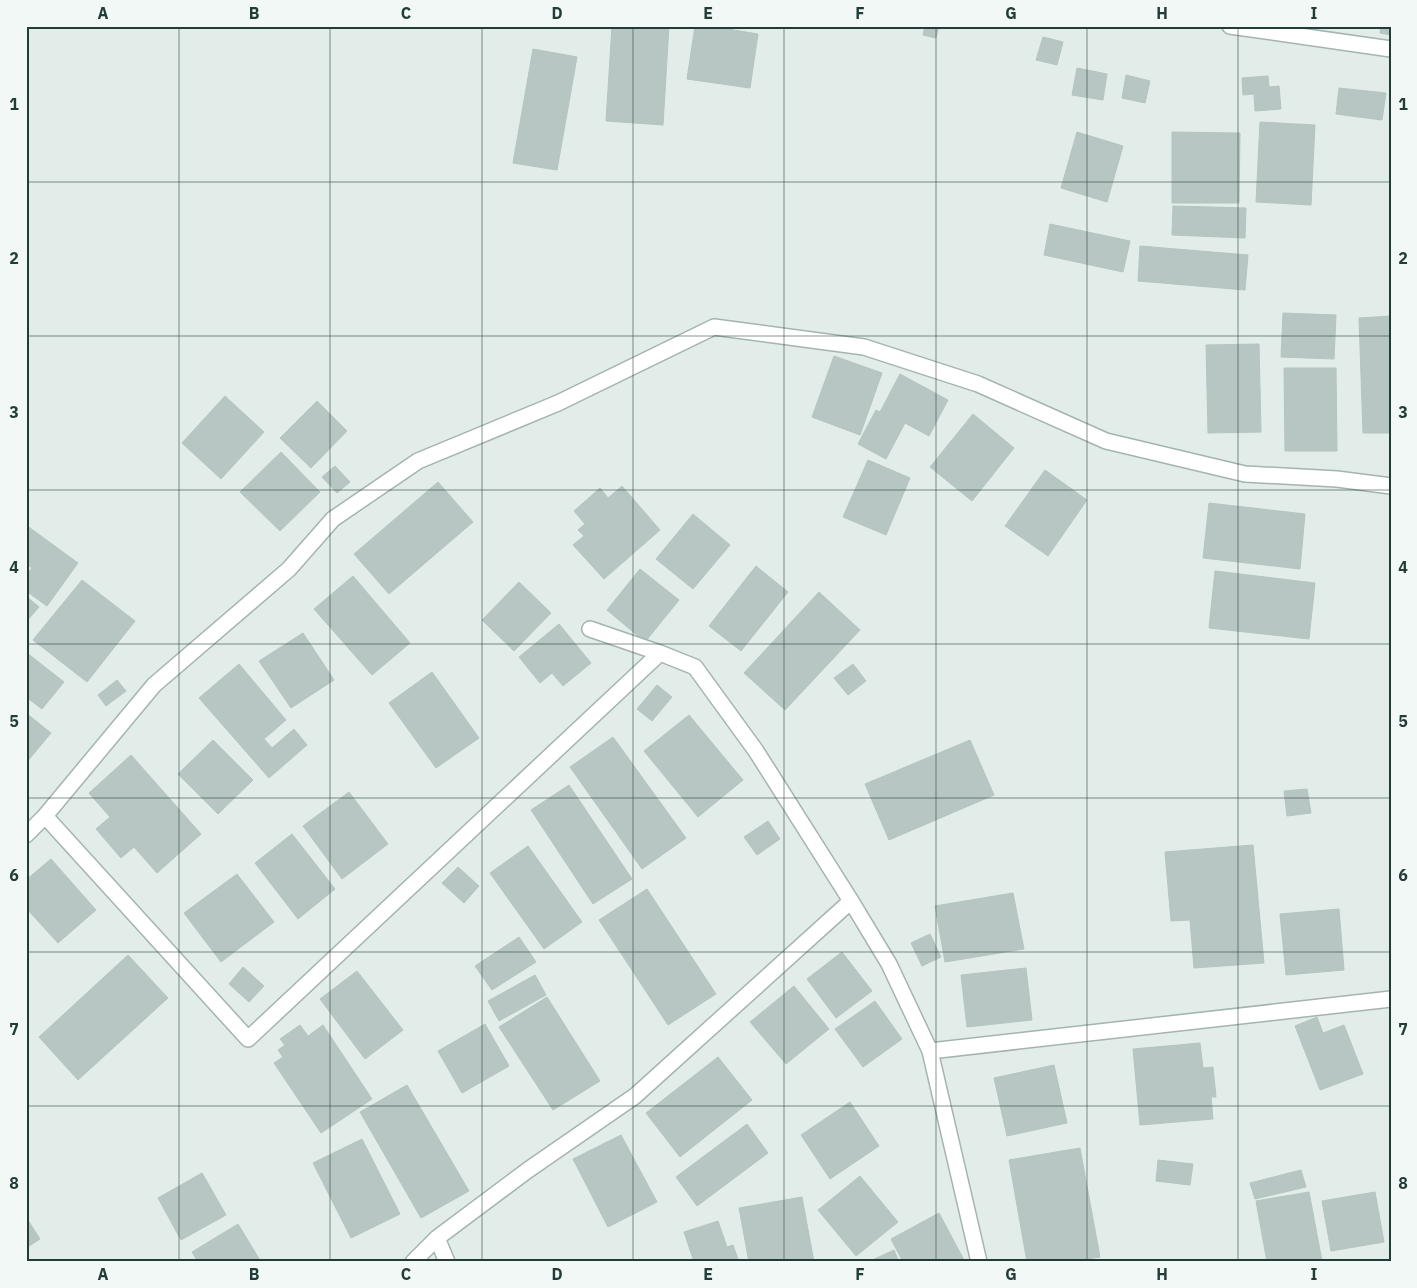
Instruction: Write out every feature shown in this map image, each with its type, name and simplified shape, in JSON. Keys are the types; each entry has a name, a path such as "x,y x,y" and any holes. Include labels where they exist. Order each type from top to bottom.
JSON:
{"street":[{"path":"1230,26 1391,49"},
{"path":"26,835 45,816 154,685 289,569 333,519 418,461 558,403 714,327 864,347 978,384 1106,441 1245,474 1337,479 1391,486"},
{"path":"590,629 695,667 756,751 851,901 889,964 930,1051 979,1262"},
{"path":"45,816 248,1038 660,653"},
{"path":"413,1262 437,1238 528,1170 635,1096 851,901"},
{"path":"930,1051 1391,999"},
{"path":"437,1238 447,1262"}],"building":[{"path":"612,26 669,26 663,125 606,121"},
{"path":"695,26 709,26 758,34 750,88 687,79"},
{"path":"925,26 939,26 936,38 923,35"},
{"path":"1381,26 1391,26 1391,35 1380,33"},
{"path":"1043,37 1063,42 1057,65 1036,60"},
{"path":"533,49 577,57 557,170 513,163"},
{"path":"1077,68 1107,74 1103,100 1072,95"},
{"path":"1126,75 1150,81 1145,103 1122,98"},
{"path":"1268,76 1269,87 1279,86 1281,109 1255,111 1254,94 1243,95 1242,78"},
{"path":"1339,88 1386,93 1382,120 1336,114"},
{"path":"1260,122 1315,125 1311,205 1256,202"},
{"path":"1077,132 1123,146 1107,202 1061,188"},
{"path":"1172,132 1240,133 1239,203 1172,203"},
{"path":"1173,206 1246,208 1245,238 1172,235"},
{"path":"1050,224 1130,241 1123,272 1044,255"},
{"path":"1140,246 1248,255 1245,290 1138,281"},
{"path":"1283,313 1336,315 1334,359 1281,357"},
{"path":"1391,316 1391,433 1363,433 1359,318"},
{"path":"1259,344 1261,432 1208,433 1206,345"},
{"path":"834,356 882,373 860,435 812,417"},
{"path":"1284,368 1336,368 1337,451 1285,451"},
{"path":"900,374 948,400 929,436 905,423 886,459 858,444 876,410 880,412"},
{"path":"225,396 264,432 221,479 182,443"},
{"path":"317,401 347,431 311,468 280,438"},
{"path":"973,414 1014,448 972,501 930,467"},
{"path":"281,452 320,492 280,531 240,492"},
{"path":"868,460 910,478 886,535 843,517"},
{"path":"335,466 350,482 337,493 322,477"},
{"path":"1045,470 1087,500 1048,556 1005,526"},
{"path":"438,482 473,522 389,594 354,554"},
{"path":"622,486 660,530 604,579 573,545 584,536 578,530 585,524 574,511 600,488 608,498"},
{"path":"1209,503 1305,514 1300,569 1203,558"},
{"path":"693,514 730,545 693,589 656,559"},
{"path":"26,525 78,563 47,606 26,591 26,575 32,568 26,564"},
{"path":"756,566 788,592 741,651 709,626"},
{"path":"640,569 679,600 645,642 607,610"},
{"path":"1215,571 1315,583 1309,639 1209,628"},
{"path":"353,576 410,643 372,675 314,609"},
{"path":"82,580 135,621 87,682 33,640"},
{"path":"519,582 551,613 514,651 482,620"},
{"path":"819,592 860,630 785,710 744,673"},
{"path":"26,596 39,607 26,622"},
{"path":"559,624 591,663 563,686 552,673 540,683 519,657"},
{"path":"303,633 334,680 291,708 259,661"},
{"path":"27,653 64,682 42,709 26,697"},
{"path":"239,664 286,720 264,739 272,748 294,729 307,745 269,778 199,698"},
{"path":"853,664 866,681 848,695 834,678"},
{"path":"432,672 479,738 436,768 389,703"},
{"path":"117,680 126,691 106,706 98,695"},
{"path":"657,685 672,697 652,721 637,709"},
{"path":"26,713 51,733 26,763"},
{"path":"689,715 743,780 698,817 644,751"},
{"path":"613,737 686,838 642,869 570,767"},
{"path":"213,740 253,780 218,814 178,774"},
{"path":"970,740 994,795 889,840 865,784"},
{"path":"131,755 201,834 157,873 134,847 121,858 96,829 110,817 89,793"},
{"path":"569,785 632,879 593,904 531,810"},
{"path":"1307,789 1311,813 1287,816 1284,791"},
{"path":"349,792 388,844 342,879 303,826"},
{"path":"768,821 780,839 757,855 744,837"},
{"path":"292,834 335,889 298,919 255,863"},
{"path":"1253,845 1264,963 1194,968 1190,920 1171,921 1165,852"},
{"path":"528,846 582,922 544,949 490,873"},
{"path":"51,859 96,910 58,943 26,908 26,880"},
{"path":"458,867 479,886 464,903 442,883"},
{"path":"237,874 274,922 221,962 184,913"},
{"path":"647,889 716,994 668,1025 599,920"},
{"path":"1013,893 1024,949 945,962 935,906"},
{"path":"1339,909 1344,970 1286,975 1280,914"},
{"path":"930,934 941,957 922,966 911,943"},
{"path":"519,937 536,962 492,990 475,966"},
{"path":"842,952 872,991 836,1018 807,979"},
{"path":"128,955 168,998 78,1080 39,1037"},
{"path":"243,967 264,986 249,1002 229,984"},
{"path":"1026,968 1032,1020 967,1027 961,975"},
{"path":"357,971 403,1030 365,1059 320,999"},
{"path":"535,975 546,995 499,1021 488,1001"},
{"path":"794,986 829,1029 786,1064 750,1022"},
{"path":"547,997 600,1081 553,1110 499,1027"},
{"path":"875,1001 902,1039 863,1067 835,1029"},
{"path":"1317,1017 1323,1033 1344,1025 1363,1074 1320,1090 1295,1026"},
{"path":"485,1024 509,1066 462,1093 438,1051"},
{"path":"300,1025 308,1036 323,1025 372,1099 321,1133 274,1063 283,1057 278,1050 285,1045 280,1039"},
{"path":"1200,1043 1203,1068 1213,1067 1216,1097 1211,1097 1213,1119 1140,1125 1133,1049"},
{"path":"718,1057 752,1100 680,1157 646,1113"},
{"path":"1054,1065 1067,1123 1007,1136 994,1078"},
{"path":"407,1085 469,1191 421,1218 360,1112"},
{"path":"850,1102 879,1146 830,1179 801,1135"},
{"path":"747,1124 768,1153 697,1206 676,1177"},
{"path":"621,1135 657,1202 608,1227 573,1159"},
{"path":"362,1139 400,1214 351,1238 313,1163"},
{"path":"1080,1148 1100,1257 1067,1262 1027,1262 1009,1160"},
{"path":"1158,1160 1193,1164 1190,1185 1156,1181"},
{"path":"1301,1170 1306,1187 1255,1199 1250,1183"},
{"path":"202,1173 226,1215 181,1240 158,1198"},
{"path":"860,1176 898,1222 856,1256 818,1210"},
{"path":"1309,1192 1322,1261 1267,1262 1256,1201"},
{"path":"1375,1192 1384,1242 1331,1251 1322,1201"},
{"path":"802,1197 814,1262 749,1262 739,1208"},
{"path":"939,1213 965,1262 903,1262 891,1239"},
{"path":"26,1217 40,1239 26,1248"},
{"path":"718,1221 727,1247 733,1245 739,1262 694,1262 684,1232"},
{"path":"238,1224 261,1262 198,1262 192,1252"},
{"path":"894,1250 899,1262 868,1262"}]}
